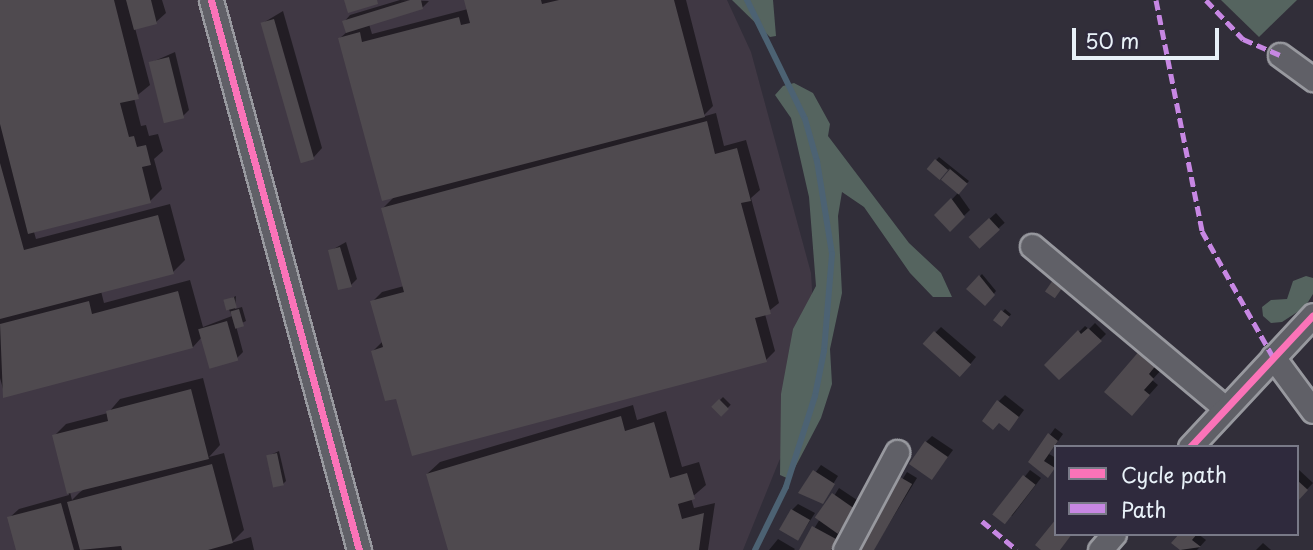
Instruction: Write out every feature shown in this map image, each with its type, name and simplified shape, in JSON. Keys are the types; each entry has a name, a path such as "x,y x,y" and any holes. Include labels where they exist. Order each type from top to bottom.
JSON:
{"street":[{"path":"211,0 359,550"},
{"path":"1280,55 1313,79"},
{"path":"1032,246 1224,407"},
{"path":"1192,445 1224,407 1313,315"},
{"path":"1273,357 1313,411"},
{"path":"845,550 897,453"},
{"path":"1100,550 1112,536"}],"shaded area":[{"path":"0,0 727,0 751,52 811,273 818,387 779,461 743,550 0,550"},
{"path":"732,0 773,0 776,36 770,37"},
{"path":"1221,0 1297,0 1259,37"},
{"path":"794,83 813,93 830,124 828,136 909,243 941,273 952,297 933,297 910,273 864,207 842,192 838,216 842,293 830,349 832,384 821,418 789,479 780,475 781,394 793,329 816,286 809,197 791,118 775,95 783,86"},
{"path":"1306,276 1313,278 1313,294 1305,307 1282,322 1271,323 1263,316 1262,307 1271,300 1287,299 1293,281"}],"building":[{"path":"0,0 114,0 139,99 120,103 129,137 134,136 137,147 146,145 151,165 142,167 151,203 28,234 0,124"},
{"path":"126,0 151,0 157,24 134,30"},
{"path":"344,0 377,0 378,4 348,13"},
{"path":"410,0 421,0 423,9 346,33 342,21"},
{"path":"464,0 541,0 542,4 559,0 674,0 705,117 382,201 338,38 360,32 362,42 459,17 461,25 470,23"},
{"path":"274,19 314,159 301,163 261,23"},
{"path":"169,57 184,118 164,123 149,62"},
{"path":"707,121 715,154 737,148 751,201 741,203 771,314 755,318 767,362 412,456 396,399 385,401 371,351 383,347 370,301 404,292 381,208"},
{"path":"935,159 948,170 940,180 927,169"},
{"path":"0,163 24,250 158,215 174,274 0,319"},
{"path":"950,169 968,184 959,195 941,180"},
{"path":"951,198 965,217 950,232 934,215"},
{"path":"989,218 1000,230 979,249 969,237"},
{"path":"340,247 352,287 338,290 328,250"},
{"path":"979,275 995,295 985,306 966,289"},
{"path":"1053,280 1063,287 1055,298 1045,291"},
{"path":"178,291 193,348 3,398 0,324 89,301 92,314"},
{"path":"234,297 237,308 226,310 223,300"},
{"path":"239,309 244,326 235,329 230,311"},
{"path":"1001,310 1010,317 1002,327 993,320"},
{"path":"227,321 238,360 209,369 198,329"},
{"path":"1088,328 1102,341 1059,380 1044,365 1078,330 1081,334"},
{"path":"934,331 971,364 960,377 923,344"},
{"path":"1141,349 1157,364 1149,374 1154,379 1144,390 1150,395 1132,416 1104,392"},
{"path":"191,389 209,459 67,494 52,435 108,421 106,411"},
{"path":"719,399 729,409 721,417 711,407"},
{"path":"997,400 1019,417 1009,431 999,423 993,430 982,421"},
{"path":"621,416 625,431 654,422 670,478 687,473 695,499 678,504 682,519 704,513 699,550 448,550 426,474"},
{"path":"1048,433 1058,441 1044,461 1054,467 1048,478 1028,462"},
{"path":"925,441 948,457 932,480 909,464"},
{"path":"277,453 284,485 273,488 266,455"},
{"path":"212,464 233,543 208,550 122,550 121,546 80,550 67,502"},
{"path":"813,470 835,484 823,504 798,493"},
{"path":"1023,475 1036,485 1005,524 992,514"},
{"path":"900,477 912,484 874,550 858,550"},
{"path":"1299,482 1308,490 1299,500"},
{"path":"832,493 855,509 838,534 815,518"},
{"path":"61,503 74,550 16,550 7,517"},
{"path":"791,509 810,520 798,541 779,530"},
{"path":"1054,521 1054,536 1070,536 1060,550 1041,550 1035,545"},
{"path":"812,526 836,539 831,550 799,550"},
{"path":"1177,536 1195,536 1192,540 1201,547 1180,550 1171,543"}],"waterway":[{"path":"747,0 805,119 817,161 832,254 824,351 815,396 786,487 755,550"}],"marked path":[{"path":"1156,0 1202,231 1273,357"},
{"path":"1206,0 1243,39 1280,55"},
{"path":"982,521 1017,550"}],"cycle path":[{"path":"211,0 359,550"},
{"path":"1192,445 1313,315"}]}
